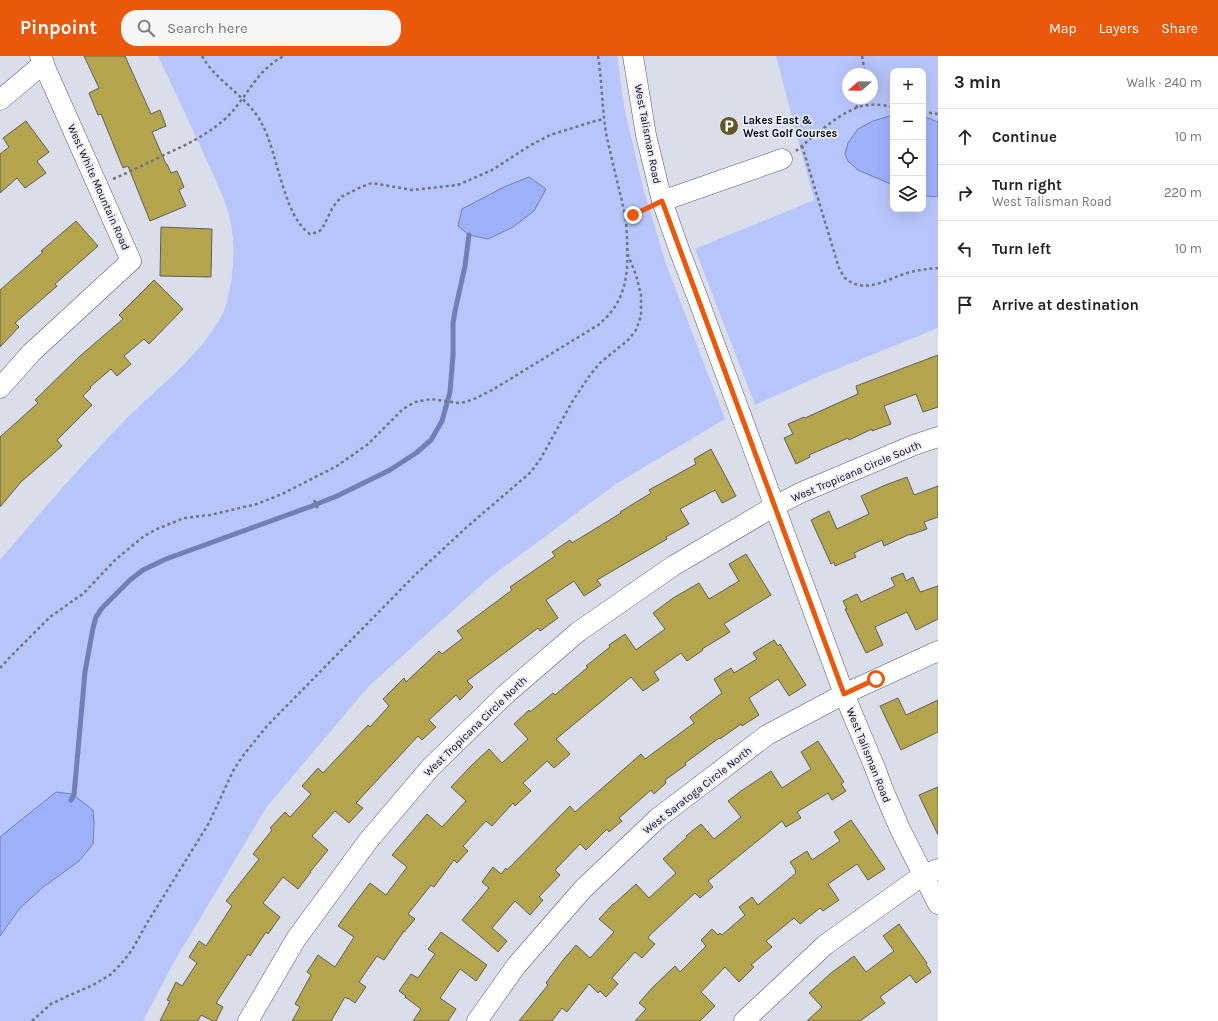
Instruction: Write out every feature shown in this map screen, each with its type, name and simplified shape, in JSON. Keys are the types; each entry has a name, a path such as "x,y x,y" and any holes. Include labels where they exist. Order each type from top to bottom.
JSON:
{"street":[{"name":"West Talisman Road","path":"632,56 646,135 662,201 844,694 900,829 931,872 938,904"},
{"path":"0,100 42,60"},
{"name":"West White Mountain Road","path":"0,388 31,352 131,261 42,60"},
{"path":"662,201 782,159"},
{"name":"West Tropicana Circle South","path":"775,506 800,493 914,445 938,437"},
{"name":"West Tropicana Circle North","path":"248,1021 296,939 368,841 430,768 506,694 578,632 672,566 775,506"},
{"name":"West Saratoga Circle North","path":"477,1021 516,966 583,889 658,818 767,735 844,694 938,651"},
{"path":"744,1021 825,945 931,872"}],"path":[{"path":"202,56 207,66 221,81 251,107 263,124 291,208 303,230 310,234 318,232 322,229 333,207 341,197 361,187 372,183 412,190 458,184 492,170 531,145 550,136 604,119"},
{"path":"98,186 201,138 226,117 266,68 275,60 284,56"},
{"path":"0,668 50,617 84,593 114,561 144,536 184,518 238,509 257,504 282,494 337,466 362,449 403,409 415,402 431,399 458,403 465,402 494,389 598,325 605,319 617,304 622,292 625,281 628,254 626,220 612,162 604,119 598,56"},
{"path":"862,56 864,68"},
{"path":"856,109 859,104"},
{"path":"782,159 793,153 849,111 868,104 890,107"},
{"path":"926,112 938,114"},
{"path":"802,146 839,268 845,278 855,284 868,286 886,282 923,269 938,268"},
{"path":"626,220 662,201"},
{"path":"32,1021 51,1004 93,986 110,975 121,964 132,950 147,923 210,823 233,770 267,726 414,576 468,526 531,472 541,458 572,402 590,375 600,363 628,340 636,330 641,316 641,295 636,275 628,254"},
{"path":"314,500 319,511"}],"shaded area":[{"path":"158,56 617,56 624,106 642,184 665,261 725,419 616,484 489,578 368,687 266,808 174,962 143,1021 0,1021 0,560 62,488 110,436 139,406 180,369 204,342 215,327 225,309 232,278 233,242 227,208 207,161"},
{"path":"776,56 938,56 938,328 822,375 755,405 695,249 814,200"},
{"path":"890,116 890,184 858,170 848,161 845,154 848,143 858,129 873,121"},
{"path":"926,118 938,122 938,196 926,196"},
{"path":"529,177 546,189 534,211 513,227 488,239 469,235 458,226 462,209 504,187"},
{"path":"56,792 72,794 93,810 93,844 79,861 42,888 20,908 0,936 0,837"}],"building":[{"path":"84,56 125,56 151,114 160,110 166,126 152,132 171,173 177,171 184,187 179,190 186,206 150,221 128,166 123,168 101,114 98,115 89,93 99,88"},
{"path":"26,121 49,152 37,161 46,173 25,188 17,178 0,193 0,154 9,147 3,138"},
{"path":"76,221 98,246 55,284 57,286 15,323 19,327 0,347 0,290 43,252 41,251"},
{"path":"161,227 212,229 211,277 160,276"},
{"path":"154,280 183,309 149,344 144,339 124,356 131,364 117,376 111,369 90,387 91,388 83,396 92,405 57,440 62,446 21,482 0,507 0,437 38,403 35,400 80,356 123,319 119,315"},
{"path":"938,355 938,407 923,412 916,394 884,406 891,424 872,431 872,429 849,440 848,438 809,455 810,457 796,464 784,438 793,434 788,424 858,394 856,386"},
{"path":"711,449 736,496 722,503 715,490 680,509 689,524 666,537 667,539 597,580 601,585 584,596 574,581 546,600 558,618 540,631 538,628 467,681 473,687 460,700 456,695 429,720 436,727 422,740 418,736 356,803 363,808 349,823 335,811 312,836 328,850 298,889 283,877 263,903 280,917 268,934 266,932 250,956 248,954 216,1003 223,1007 216,1021 201,1015 198,1021 160,1021 170,1001 167,1000 176,982 182,986 197,963 189,957 199,941 206,946 232,906 226,901 259,859 253,854 272,830 270,828 285,812 290,817 311,794 302,786 318,768 323,773 368,725 370,727 389,706 383,699 404,678 406,682 439,651 442,654 463,638 457,631 512,590 510,587 555,556 552,552 570,540 572,543 621,513 620,512 651,493 649,490 696,464 694,459"},
{"path":"907,477 914,495 938,486 938,517 924,522 927,529 910,534 884,546 882,540 854,553 856,557 835,566 834,562 831,564 811,520 829,511 837,529 869,514 861,496"},
{"path":"746,554 771,595 724,624 730,632 702,649 703,650 687,661 681,653 654,672 659,680 643,691 631,677 556,739 570,754 554,768 547,761 523,783 531,791 515,806 513,803 492,826 486,821 463,846 468,851 457,863 454,860 434,887 431,885 408,914 415,919 404,931 384,960 377,956 359,982 366,987 355,1003 345,997 331,1021 292,1021 300,1007 295,1004 311,975 307,972 318,955 335,967 354,937 338,926 370,883 386,895 407,867 392,855 427,814 442,827 466,801 451,787 471,766 489,749 502,763 528,739 514,724 529,710 530,712 553,693 555,695 588,667 586,666 610,647 609,645 625,634 636,650 665,629 653,613 673,598 699,583 709,599 739,581 729,564"},
{"path":"903,573 906,581 913,577 920,592 938,586 938,619 916,630 907,612 875,627 883,645 866,653 845,609 847,609 843,601 857,594 861,602 895,586 891,578"},
{"path":"774,640 778,646 780,644 806,685 789,696 778,679 749,698 759,715 742,726 741,724 720,739 719,738 685,763 686,765 665,780 666,783 654,794 651,790 619,818 622,821 609,832 607,829 586,850 580,844 555,870 560,875 539,897 543,900 530,915 515,901 492,928 507,941 498,952 462,920 489,888 482,882 493,867 501,874 506,868 507,870 570,806 575,812 641,754 645,759 694,723 690,717 722,693 714,679 731,668 734,673 757,659 753,653"},
{"path":"898,698 906,715 938,700 938,732 901,750 880,706"},
{"path":"818,741 844,782 841,784 846,791 832,800 828,793 797,812 801,818 786,827 782,821 708,881 713,887 700,898 695,893 649,936 648,938 655,944 642,958 635,952 612,978 618,984 606,997 600,991 598,993 589,984 567,1012 562,1008 552,1021 519,1021 548,985 546,983 576,945 590,958 614,932 599,919 613,904 636,884 649,898 676,873 663,859 687,837 686,836 701,824 714,839 741,817 728,801 771,771 782,788 811,769 801,752"},
{"path":"938,787 938,835 919,795"},
{"path":"851,820 885,869 868,880 857,864 828,884 839,900 823,911 820,908 800,924 794,918 766,941 772,947 751,965 754,967 739,982 725,967 701,992 715,1006 700,1021 635,1021 646,1009 639,1003 675,966 680,972 706,946 701,940 712,929 718,935 720,933 722,935 745,915 739,907 752,897 758,905 796,873 790,862 807,851 812,860 840,841 834,832"},
{"path":"899,924 927,963 926,964 931,972 916,983 910,975 880,997 885,1003 860,1021 807,1021 822,1007 809,993 831,973 854,956 866,972 894,951 883,936"},
{"path":"441,932 487,965 476,981 460,969 440,998 456,1009 448,1021 413,1021 421,1009 399,991 411,974 418,978 435,954 428,949"}],"waterway":[{"path":"71,800 74,795 85,672 93,628 96,617 102,608 130,580 143,570 166,559 337,496 390,470 416,453 431,440 442,421 450,392 453,355 453,323 465,266 469,235"}],"place":[{"name":"Lakes East & West Golf Courses","path":"729,126"}],"route":[{"path":"633,215 662,201 844,694 876,679"}]}
